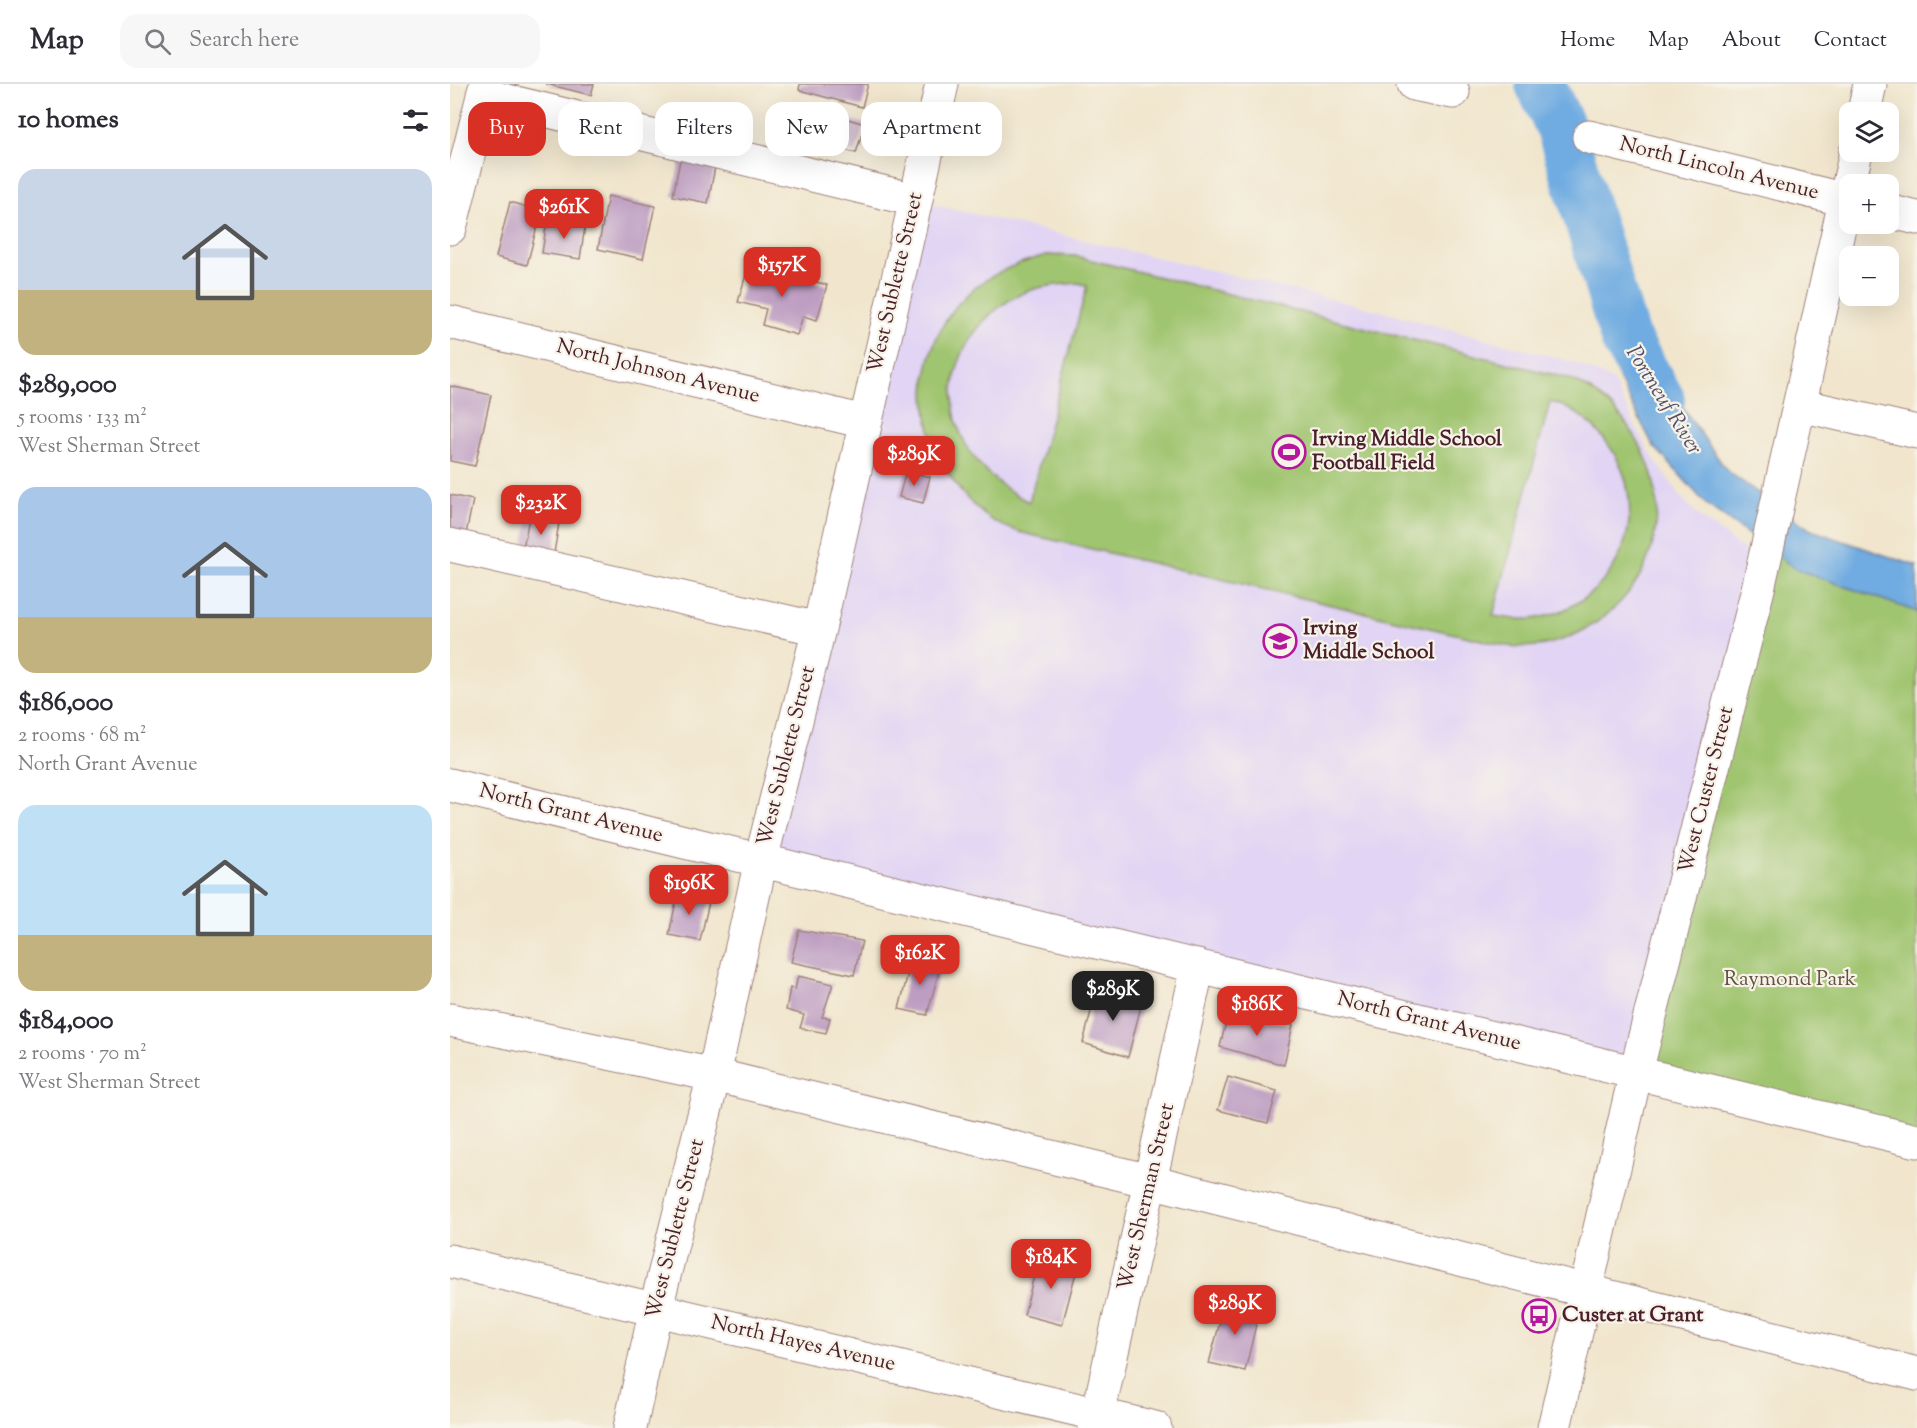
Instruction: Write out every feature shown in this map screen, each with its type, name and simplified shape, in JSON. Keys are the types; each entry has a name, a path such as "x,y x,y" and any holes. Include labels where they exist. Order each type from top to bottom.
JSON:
{"street":[{"name":"West Sublette Street","path":"630,1428 656,1308 714,1075 761,860 819,629 942,84"},
{"path":"1414,84 1453,92"},
{"path":"1866,102 1870,84"},
{"path":"450,228 484,90 915,200"},
{"name":"North Lincoln Avenue","path":"1589,137 1839,199"},
{"path":"1899,214 1917,218"},
{"name":"West Custer Street","path":"1554,1428 1636,1072 1758,589 1840,234"},
{"name":"North Johnson Avenue","path":"450,322 865,422"},
{"path":"1800,405 1917,432"},
{"path":"450,545 819,629"},
{"name":"North Grant Avenue","path":"450,785 1917,1141"},
{"name":"West Sherman Street","path":"1096,1421 1198,966"},
{"path":"450,1020 714,1075 1150,1181 1917,1374"},
{"name":"North Hayes Avenue","path":"450,1261 656,1308 1096,1421 1155,1428"}],"shaded area":[{"name":"Irving Middle School","path":"915,200 1385,312 1573,362 1612,380 1648,450 1681,497 1701,518 1764,565 1636,1072 761,860"}],"green space":[{"name":"Irving Middle School Football Field","path":"1047,255 1075,256 1567,378 1578,383 1607,403 1624,420 1637,440 1651,472 1657,504 1655,535 1645,564 1630,591 1608,614 1580,632 1543,645 1507,646 1023,533 998,524 967,499 949,475 936,449 928,421 925,392 928,363 938,335 963,298 996,274","holes":["1079,283 1087,286 1029,502 1007,489 988,473 965,443 954,409 954,386 958,364 981,325 997,309 1016,296 1038,288","1550,402 1569,409 1586,420 1616,456 1627,484 1630,513 1625,542 1613,568 1594,590 1569,607 1532,619 1493,616"]},
{"name":"Raymond Park","path":"1769,540 1917,610 1917,1141 1636,1072"}],"water":[{"path":"1648,337 1678,401 1727,471 1811,530 1917,566 1917,612 1796,569 1706,504 1653,445 1605,346"}],"building":[{"path":"546,84 594,84 591,95"},
{"path":"800,84 868,84 861,107 799,90"},
{"path":"849,119 861,123 861,137 856,153 849,151"},
{"path":"680,160 715,167 708,203 673,196"},
{"path":"608,196 655,206 643,259 598,249"},
{"path":"510,202 541,211 527,265 496,257"},
{"path":"547,221 585,226 580,259 542,253"},
{"path":"749,264 827,285 817,320 803,316 797,335 762,325 766,309 738,302"},
{"path":"450,386 491,395 475,466 450,461"},
{"path":"906,471 930,477 923,503 899,497"},
{"path":"450,495 473,500 466,534 450,531"},
{"path":"529,518 559,523 554,553 523,548"},
{"path":"678,892 710,898 700,941 669,935"},
{"path":"799,930 862,941 854,975 791,962"},
{"path":"912,957 941,964 927,1015 899,1009"},
{"path":"798,976 833,984 822,1017 830,1018 826,1033 800,1028 804,1015 786,1010 790,988 795,989"},
{"path":"1097,988 1143,998 1128,1057 1083,1043"},
{"path":"1229,1009 1293,1025 1284,1065 1220,1047"},
{"path":"1228,1077 1277,1091 1268,1123 1218,1110"},
{"path":"1039,1256 1078,1265 1062,1325 1024,1315"},
{"path":"1226,1300 1260,1308 1245,1371 1209,1363"}],"waterway":[{"name":"Portneuf River","path":"1540,84 1561,128 1625,338 1660,400"}],"place":[{"name":"Irving Middle School Football Field","path":"1289,452"},
{"name":"Irving Middle School","path":"1280,641"},
{"name":"Custer at Grant","path":"1539,1316"}]}
